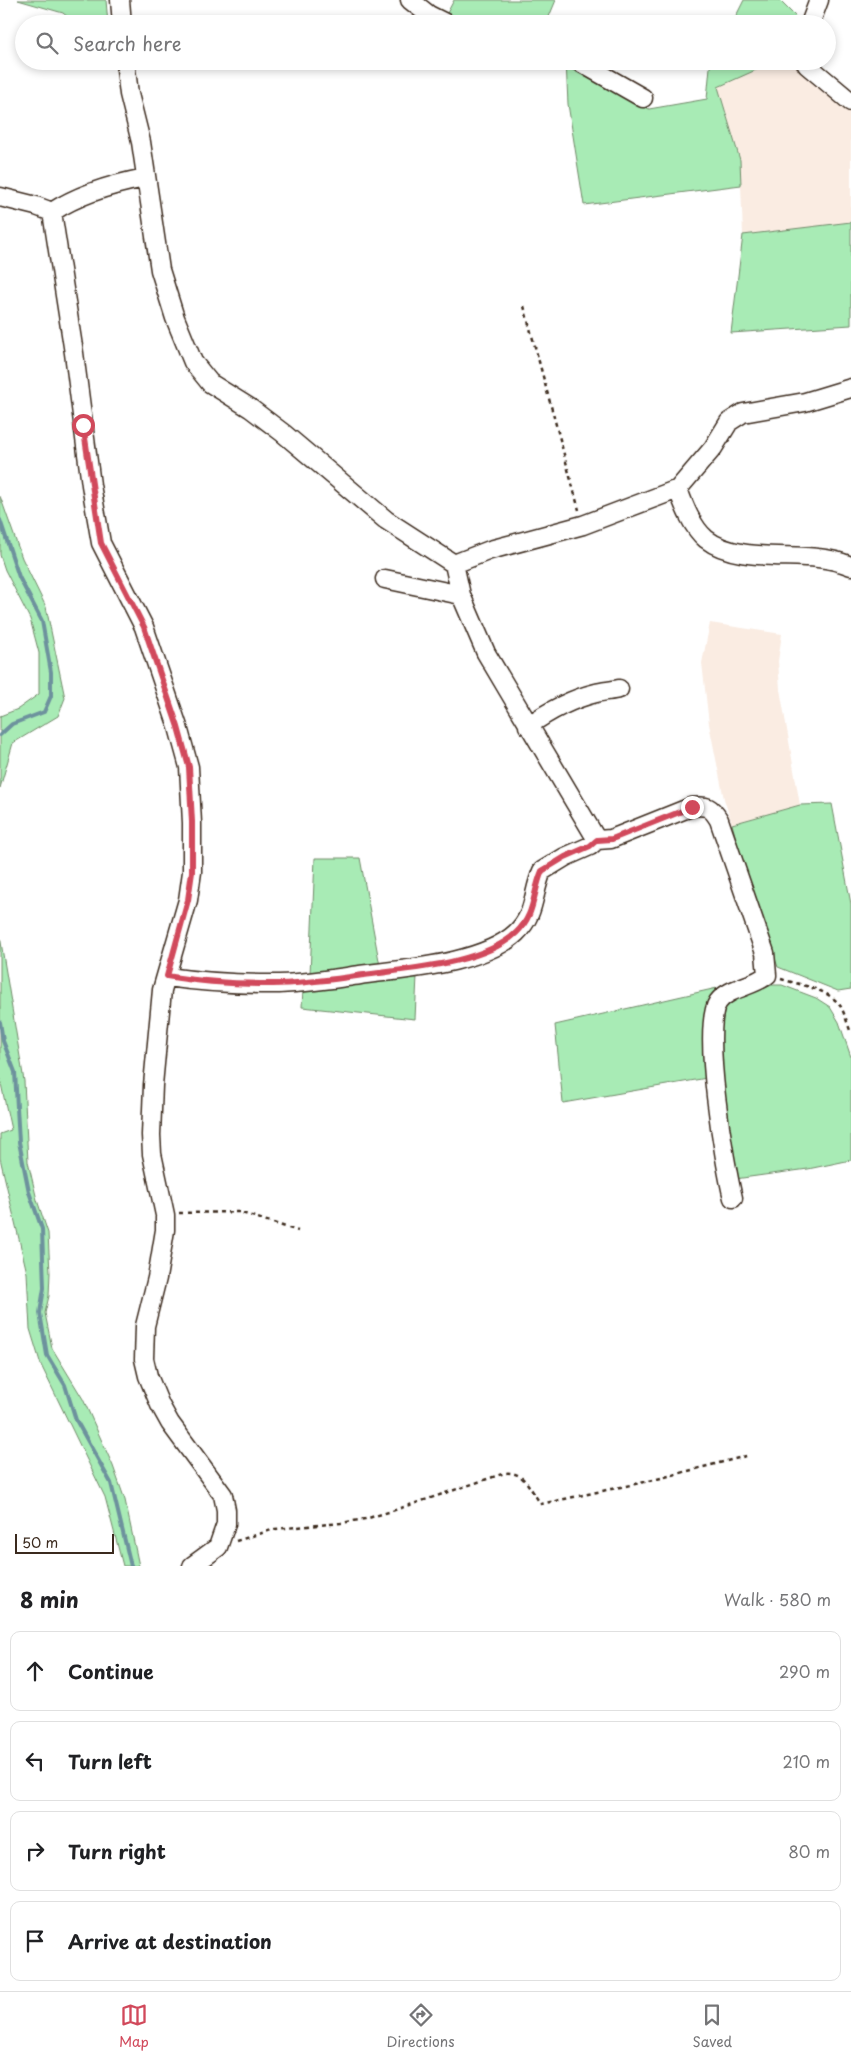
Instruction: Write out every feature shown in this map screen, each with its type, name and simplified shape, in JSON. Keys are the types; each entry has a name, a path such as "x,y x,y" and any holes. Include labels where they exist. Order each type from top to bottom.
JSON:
{"street":[{"path":"120,0 121,15"},
{"path":"410,0 429,15"},
{"path":"813,15 819,0"},
{"path":"126,70 129,94 141,142 160,270 167,296 193,362 210,383 250,408 283,433 386,520 454,564 461,595 486,653 597,840"},
{"path":"594,70 643,98"},
{"path":"813,70 851,102"},
{"path":"52,212 64,204 110,186 146,178"},
{"path":"0,197 52,212"},
{"path":"52,212 101,543 144,627 178,727 189,767 192,872 188,900 162,990 153,1085 152,1154 165,1215 163,1246 145,1326 144,1358 154,1392 170,1423 223,1495 226,1524 218,1547 192,1566"},
{"path":"454,564 490,550 583,525 678,489 713,448 729,422 742,412 805,402 851,388"},
{"path":"678,489 694,525 705,538 720,547 740,553 819,558 851,566"},
{"path":"385,579 461,595"},
{"path":"528,726 548,712 576,699 619,689"},
{"path":"167,976 190,980 241,983 304,982 401,970 466,957 485,951 515,934 528,920 542,871 565,857 590,846 597,840 612,839 692,807 702,806 712,809 719,820 765,953 768,975 760,981 723,996 717,1003 714,1012 712,1042 714,1082 733,1198"}],"path":[{"path":"524,306 583,525"},
{"path":"768,975 818,990 834,999 841,1007 851,1033"},
{"path":"165,1215 187,1211 239,1212 298,1231"},
{"path":"218,1547 275,1529 341,1523 374,1516 505,1472 513,1472 521,1476 540,1504 649,1481 750,1455"}],"shaded area":[{"path":"756,70 801,70 851,109 851,222 743,235 740,160 718,87"},
{"path":"710,623 782,634 778,661 780,689 800,805 732,824 724,799 709,724 702,663"}],"green space":[{"path":"18,0 106,0 107,15 65,15"},
{"path":"454,0 556,0 550,15 446,15"},
{"path":"744,0 779,0 794,15 736,15"},
{"path":"566,70 582,70 649,109 707,99 710,70 756,70 718,87 740,160 741,185 584,205 568,104"},
{"path":"851,222 851,325 731,333 743,235"},
{"path":"0,496 22,558 46,607 65,698 58,716 13,743 0,788 0,716 18,709 39,694 39,653 30,619 5,570 0,555"},
{"path":"832,804 851,904 851,989 838,991 778,967 748,884 732,824 800,805"},
{"path":"315,858 360,858 380,966 310,974"},
{"path":"0,936 24,1081 28,1162 37,1200 48,1233 50,1273 49,1296 45,1313 52,1348 83,1399 113,1466 125,1500 139,1566 123,1566 105,1497 41,1365 30,1329 27,1273 0,1158 0,1134 11,1130 0,1079"},
{"path":"417,976 415,1019 302,1007 303,989"},
{"path":"772,985 782,985 816,998 830,1007 839,1022 851,1057 851,1160 808,1169 735,1179 722,1082 719,1032 727,1003"},
{"path":"717,988 711,1001 707,1078 563,1103 555,1025"}],"waterway":[{"path":"0,520 19,577 42,621 51,672 51,696 44,712 12,724 0,735"},
{"path":"0,1022 3,1041 15,1072 19,1142 29,1192 42,1229 44,1288 40,1313 47,1355 65,1385 76,1420 111,1483 131,1566"}],"route":[{"path":"83,425 101,543 144,627 178,727 189,767 192,872 188,900 167,976 190,980 241,983 273,984 304,982 443,963 485,951 515,934 528,920 542,871 565,857 590,846 597,840 612,839 692,807"}]}
